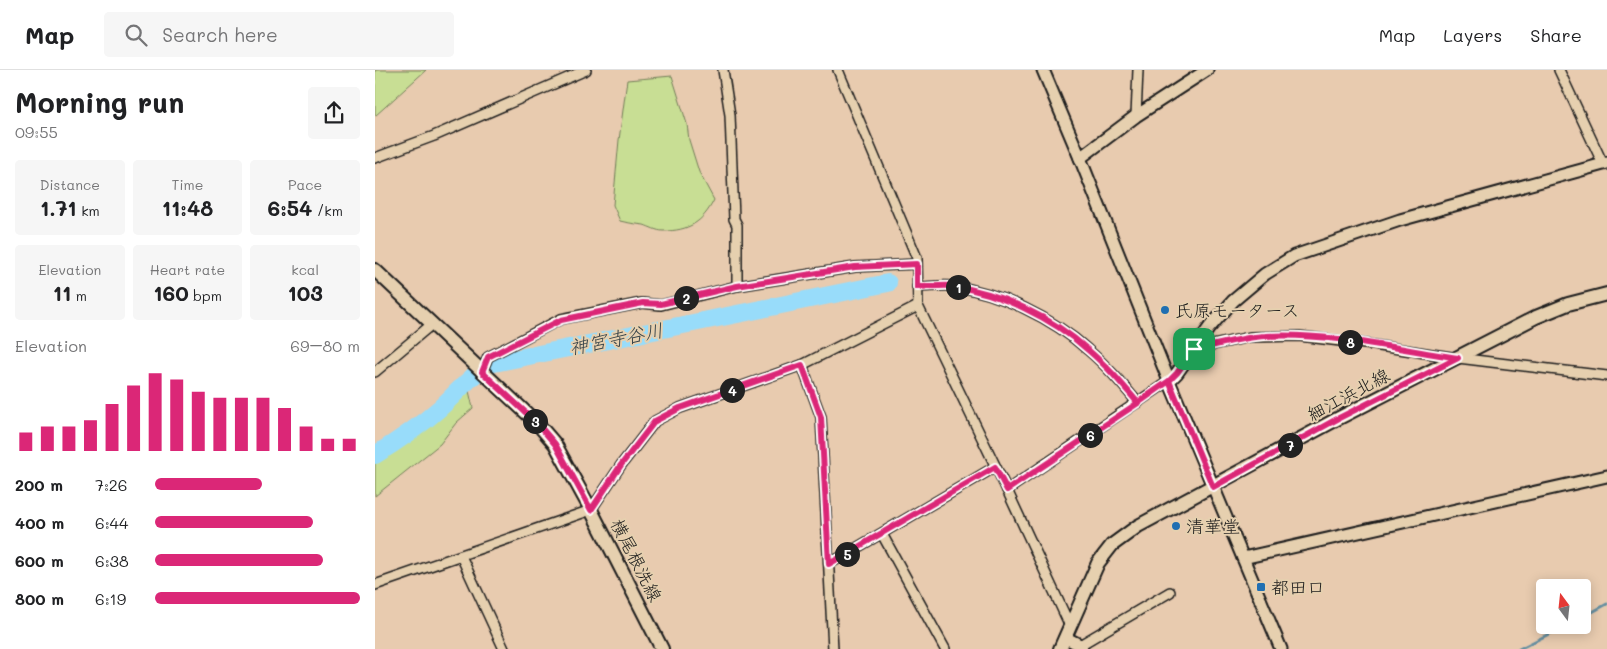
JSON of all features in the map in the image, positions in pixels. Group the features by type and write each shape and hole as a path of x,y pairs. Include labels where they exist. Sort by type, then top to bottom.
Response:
{"main road":[{"name":"横尾根洗線","path":"375,270 431,325 537,423 555,444 663,649"},
{"name":"細江浜北線","path":"1065,638 1098,563 1112,545 1138,526 1347,414 1536,317 1568,304 1607,294"}],"street":[{"path":"375,158 434,136 586,70"},
{"path":"723,70 730,115 734,219 737,225 737,286"},
{"path":"838,70 917,258 918,306 1007,490 1065,638 1081,647 1170,592"},
{"path":"1043,70 1169,381 1281,649"},
{"path":"1136,116 1138,70"},
{"path":"1080,158 1136,116 1207,70"},
{"path":"1007,490 1169,381 1177,373 1209,328 1233,301 1265,274 1294,256 1400,220 1605,163 1559,70"},
{"path":"482,372 488,357 561,320 643,303 661,304 737,286 855,267 917,264"},
{"path":"917,287 950,286 985,293 1025,308 1087,349 1115,376 1138,403"},
{"path":"375,585 591,510 621,465 655,421 680,408 802,365 918,306"},
{"path":"375,372 431,325"},
{"path":"1194,349 1250,337 1299,336 1607,376"},
{"path":"802,365 821,417 833,649"},
{"path":"829,564 995,467"},
{"path":"1243,558 1607,476"},
{"path":"882,534 945,649"},
{"path":"461,556 504,649"}],"green space":[{"path":"375,70 426,70 375,116"},
{"path":"672,76 699,172 714,200 705,214 694,224 672,231 663,231 644,225 620,221 613,205 627,80"},
{"path":"469,391 473,408 456,423 440,444 375,496 375,448"}],"waterway":[{"name":"神宮寺谷川","path":"375,455 425,421 489,364 888,283"},
{"path":"1591,613 1607,604"},
{"path":"1519,649 1549,634"}],"place":[{"name":"氏原モータース","path":"1165,310"},
{"name":"清華堂","path":"1176,526"},
{"name":"都田口","path":"1261,587"}],"route":[{"path":"1194,349 1169,381 1138,403 1115,376 1087,349 1058,328 1025,308 985,293 950,286 917,287 917,264 855,267 737,286 661,304 643,303 561,320 488,357 482,372 537,423 555,444 591,510 637,442 655,421 680,408 802,365 821,417 829,564 995,467 1007,490 1138,403 1140,401 1169,381 1213,487 1339,418 1458,358 1299,336 1250,337 1194,349"}]}
